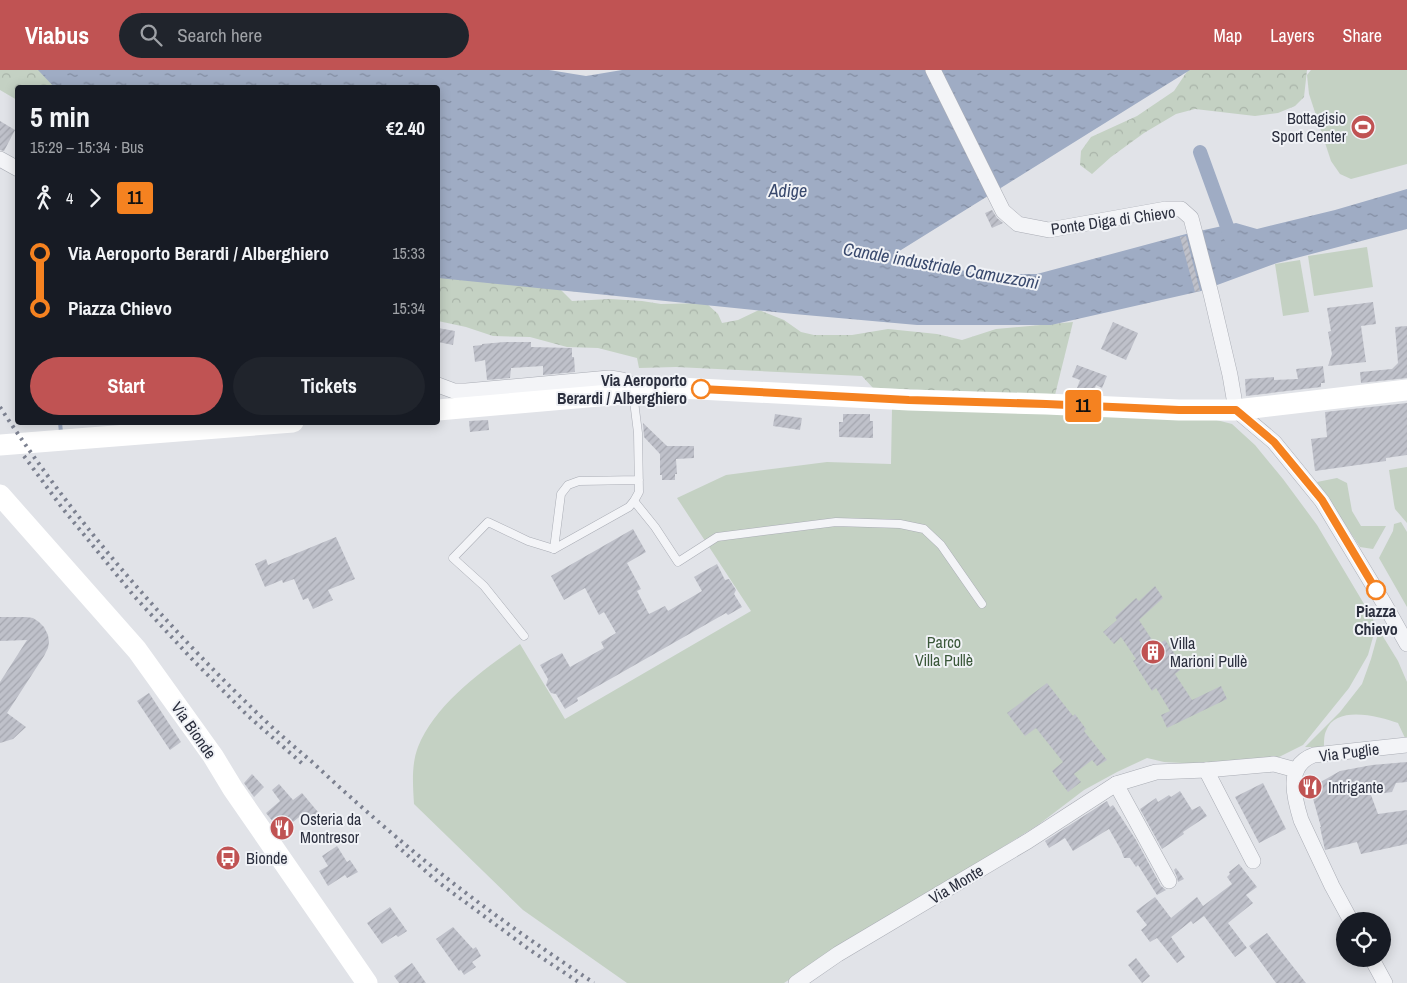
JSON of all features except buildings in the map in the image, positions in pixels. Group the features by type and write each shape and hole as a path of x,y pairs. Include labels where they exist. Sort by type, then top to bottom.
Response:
{"street":[{"name":"Ponte Diga di Chievo","path":"933,70 1003,211 1018,224 1048,230 1166,209 1181,209 1191,218 1230,375 1236,410"},
{"path":"0,159 15,167"},
{"path":"440,386 454,391 466,391 609,378 625,381 631,385 633,393"},
{"path":"440,410 633,393 662,388 1179,410 1236,410 1407,390"},
{"path":"1236,410 1274,442 1322,500 1386,605 1407,644"},
{"path":"0,445 255,425"},
{"name":"Via Bionde","path":"0,495 137,650 213,756 233,789 366,983"},
{"name":"Via Puglie","path":"1296,770 1304,759 1314,755 1407,745"},
{"name":"Via Monte","path":"796,983 838,954 1028,841 1116,784 1156,772 1274,764 1296,770"},
{"path":"1206,770 1253,861"},
{"path":"1296,770 1294,778 1295,789 1301,820 1346,912"},
{"path":"1116,784 1169,881"},
{"path":"1376,967 1385,983"}],"lane":[{"path":"524,636 484,586 453,558 488,522 528,540 554,549 629,507 639,492 638,433 633,393"},
{"path":"554,549 561,494 568,485 579,481 638,480"},
{"path":"634,501 655,527 678,562 717,538 796,527 836,522 900,524 924,530 941,545 982,604"}],"green space":[{"path":"0,70 65,70 74,85 15,85 15,99 0,90"},
{"path":"1188,70 1307,70 1304,97 1295,106 1278,113 1255,116 1195,109 1176,114 1144,133 1111,157 1092,174 1080,165 1081,151 1091,137 1137,116 1174,91"},
{"name":"Bottagisio Sport Center","path":"1311,70 1407,70 1407,164 1351,179 1340,174 1331,161 1309,94 1307,75"},
{"path":"1367,247 1373,287 1314,296 1308,256"},
{"path":"440,250 553,282 572,301 610,299 661,304 706,303 718,314 722,323 738,320 759,310 784,320 801,332 814,335 852,335 888,329 937,334 962,340 996,329 1073,322 1055,395 873,388 862,376 676,367 639,368 637,358 598,348 567,347 530,337 493,336 466,327 440,321"},
{"path":"1300,260 1309,312 1283,316 1275,264"},
{"name":"Parco Villa Pullè","path":"892,409 1201,416 1232,424 1255,445 1317,525 1373,619 1375,630 1368,655 1349,688 1303,745 1271,761 1199,764 1164,762 1147,758 1084,790 1038,825 866,929 784,983 627,983 523,910 414,804 413,768 418,747 436,716 448,702 476,676 520,644 565,719 751,611 677,498 726,475 827,462 891,464"},
{"path":"1407,467 1407,523 1395,509 1389,470"},
{"path":"1337,478 1347,483 1352,511 1361,526 1386,526 1373,549 1360,547 1317,482"},
{"path":"1401,522 1407,532 1407,607 1379,558 1393,531 1394,524"},
{"path":"1379,630 1398,661 1407,682 1407,738 1405,738 1398,723 1370,716 1348,715 1331,723 1325,733 1324,747 1305,747 1340,712 1362,684"}],"water":[{"name":"Adige","path":"38,70 549,70 586,76 622,70 1190,70 893,255 979,274 1037,274 1186,234 1236,223 1257,229 1335,210 1407,189 1407,229 1277,263 1201,291 1051,325 917,325 440,278 440,85 52,85"}],"waterway":[{"name":"Canale industriale Camuzzoni","path":"1200,152 1233,243"},
{"path":"60,425 61,433"}],"railway":[{"path":"0,407 56,487 118,565 183,638 259,715 376,820 427,862 499,918 594,983"},
{"path":"24,456 63,509 134,596 247,715 305,766"},
{"path":"396,845 438,882 530,950 580,983"}],"bus line":[{"name":"11","path":"701,389 909,400 1179,410 1236,410 1274,442 1322,500 1376,590"}],"place":[{"name":"Bottagisio Sport Center","path":"1363,127"},
{"name":"Via Aeroporto Berardi / Alberghiero","path":"701,389"},
{"name":"Piazza Chievo","path":"1376,590"},
{"name":"Villa Marioni Pullè","path":"1153,652"},
{"name":"Intrigante","path":"1310,787"},
{"name":"Osteria da Montresor","path":"282,828"},
{"name":"Bionde","path":"228,858"}]}
